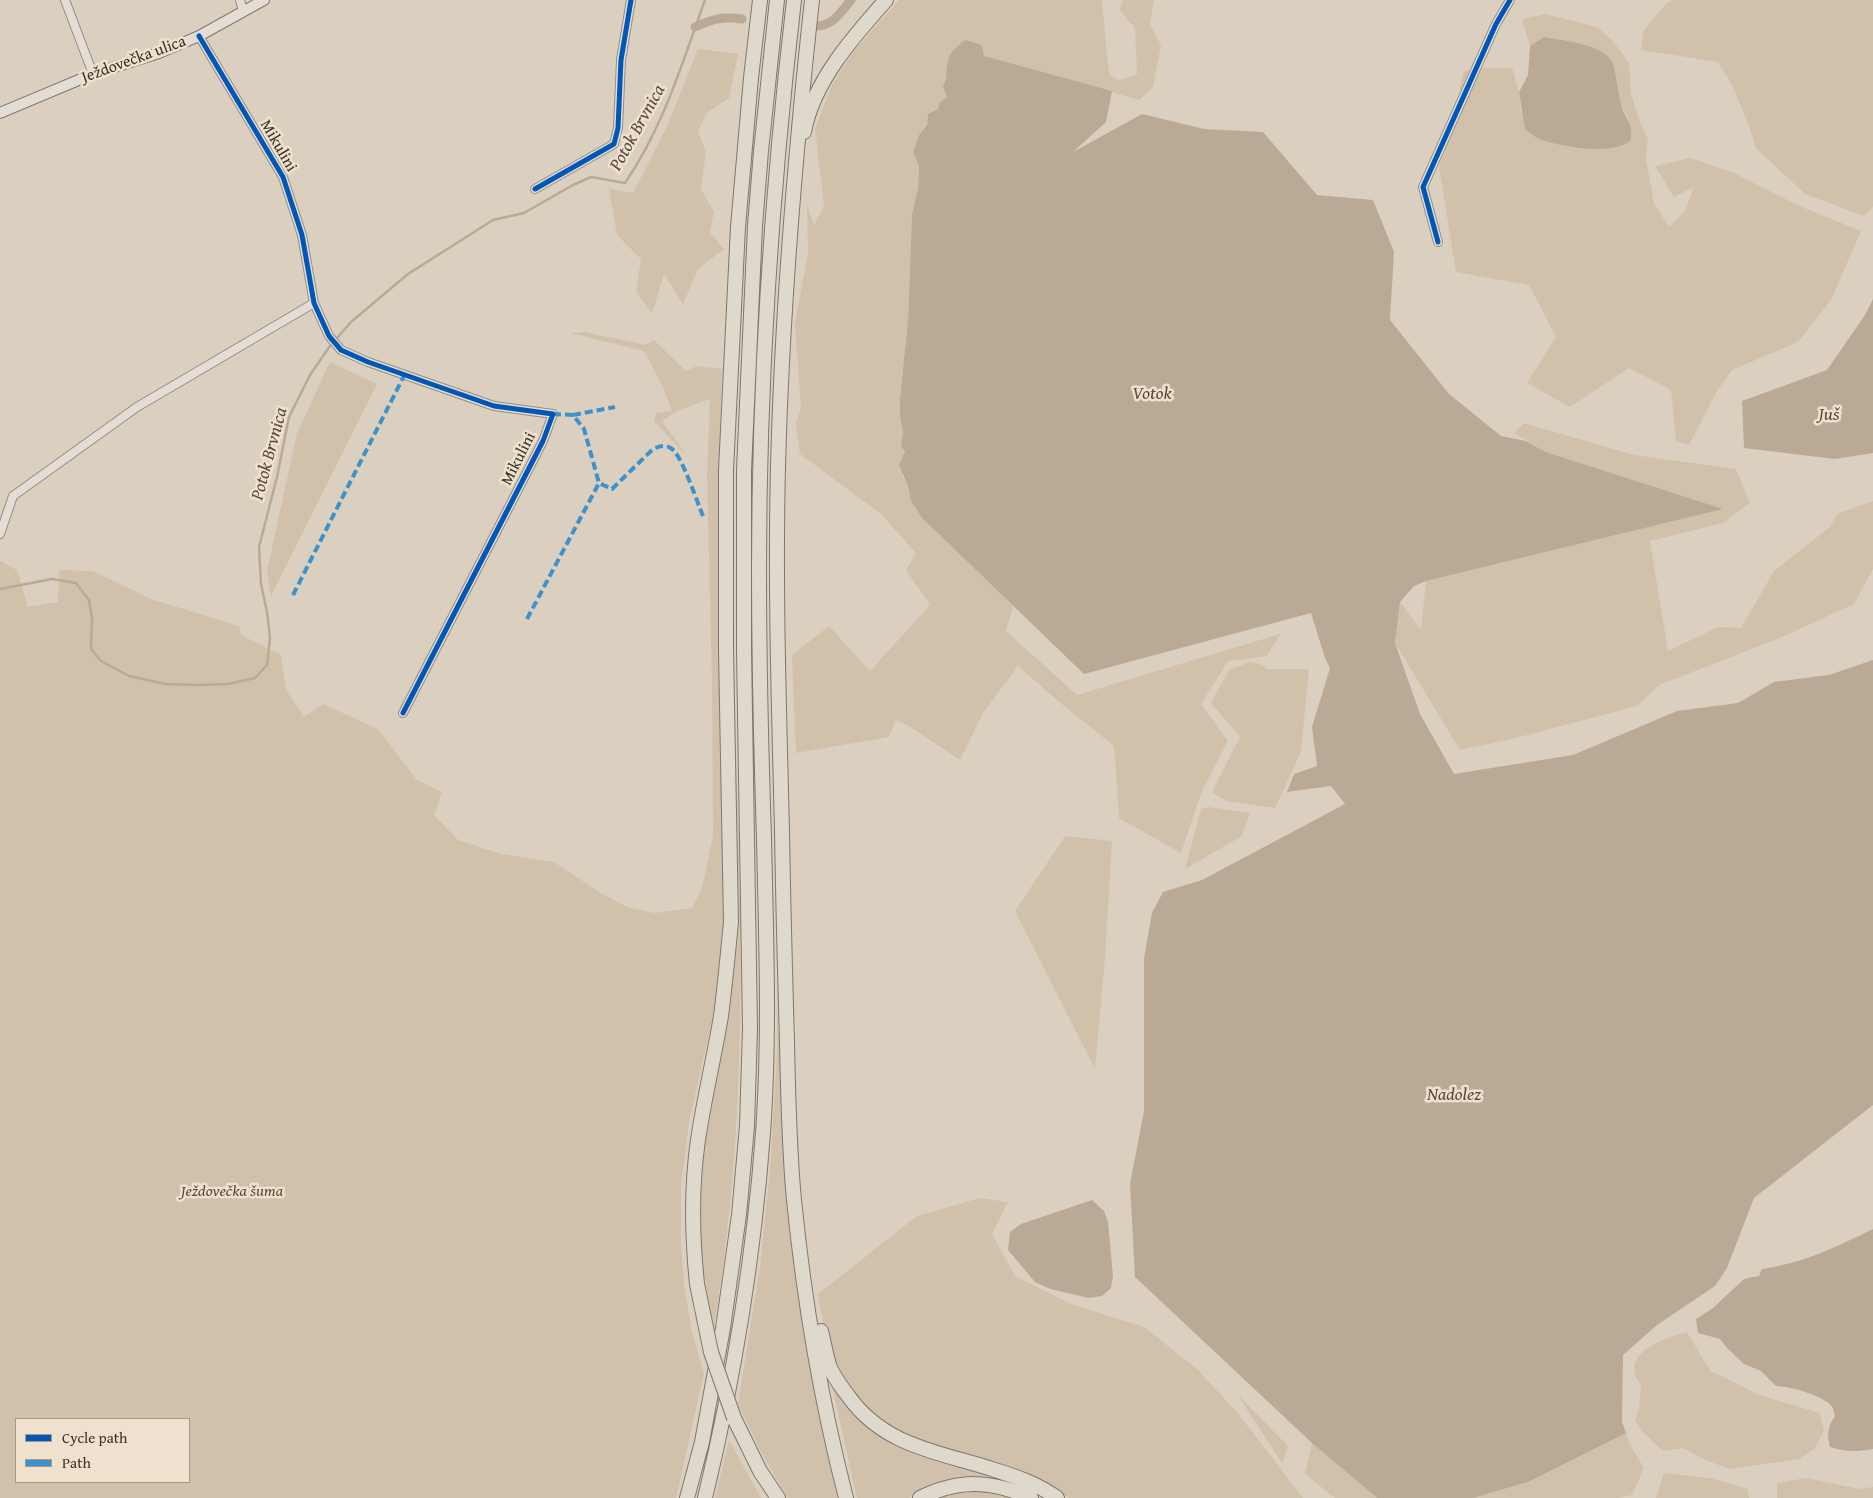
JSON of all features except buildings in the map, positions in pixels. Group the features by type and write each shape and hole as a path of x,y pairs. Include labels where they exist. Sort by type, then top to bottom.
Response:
{"highway":[{"path":"760,0 738,226 726,470 726,650 731,922 728,962 720,1016 698,1141 693,1233 697,1284 708,1338 720,1380 734,1418 760,1471 778,1498"},
{"path":"688,1498 710,1405 729,1291 747,1126 750,1029 744,630 744,470 756,217 777,0"},
{"path":"705,1498 730,1385 742,1316 763,1131 766,1037 766,928 760,651 760,468 771,236 782,101 794,0"},
{"path":"812,0 793,184 778,469 778,656 783,921 794,1198 802,1266 822,1391 846,1498"},
{"path":"793,184 805,127 815,98 854,35 886,0"},
{"path":"802,1266 812,1280 821,1331 830,1367 854,1405 872,1423 903,1442 1017,1476 1042,1488 1057,1498"},
{"path":"920,1498 949,1486 965,1484 996,1486 1031,1498"}],"main road":[{"name":"Ježdovečka ulica","path":"0,113 93,74 159,53 199,36 264,0"}],"street":[{"path":"65,0 93,74"},
{"path":"240,0 243,11"},
{"path":"535,189 614,144 618,128 621,60 631,0"},
{"path":"1438,242 1423,187 1496,24 1510,0"},
{"name":"Mikulini","path":"199,36 284,177 302,235 314,303 329,336 342,350 368,362 494,406 554,414 543,441 403,713"},
{"path":"0,534 13,496 137,407 314,303"}],"green space":[{"path":"899,0 1102,0 1109,74 1119,80 1137,74 1135,28 1119,10 1123,0 1154,0 1150,24 1161,45 1153,87 1139,100 984,56 982,45 966,40 947,67 947,97 940,102 938,109 928,114 927,125 919,135 913,152 919,166 918,188 912,214 908,321 900,398 900,416 903,432 901,446 905,452 903,477 908,486 911,501 922,518 1013,606 1006,631 1077,695 1280,634 1267,656 1228,661 1201,704 1228,741 1202,791 1181,853 1119,818 1114,746 1018,666 983,713 960,760 909,726 896,720 889,737 796,753 792,655 829,626 870,671 930,605 906,570 916,553 881,514 800,454 796,423 801,407 795,323 808,253 807,205 814,225 824,206 815,129 832,85 853,52"},
{"path":"1673,0 1873,0 1873,207 1864,216 1805,194 1756,148 1733,87 1718,62 1641,50 1644,30 1666,4"},
{"path":"1546,14 1597,27 1613,41 1629,63 1631,94 1639,120 1648,139 1646,159 1654,203 1669,227 1685,211 1694,187 1674,197 1655,166 1691,158 1734,173 1797,205 1861,231 1831,300 1798,342 1732,370 1717,391 1689,445 1676,441 1671,390 1629,368 1570,407 1527,383 1556,337 1529,285 1456,272 1439,167 1457,116 1464,71 1475,68 1512,68 1519,92 1521,111 1630,121 1621,106 1615,77 1544,37 1530,46 1522,19"},
{"path":"762,28 764,28 756,102 739,323 734,471 733,619 740,926 737,1111 731,1195 713,1333 701,1255 700,1198 705,1143 721,1044 734,777 731,473 738,306"},
{"path":"698,49 738,54 729,98 707,113 698,131 706,152 701,189 714,212 710,233 724,249 698,269 683,304 664,274 652,314 636,292 641,259 617,235 609,189 633,193 668,124"},
{"name":"Ježdovečka šuma","path":"585,332 645,345 654,340 686,371 697,366 722,369 718,585 724,909 722,954 715,1007 689,1122 681,1186 681,1249 684,1284 691,1328 704,1374 676,1498 0,1498 0,561 17,570 28,607 58,602 59,570 93,571 151,599 239,626 241,635 281,655 286,690 304,717 323,704 378,729 417,780 442,792 434,815 458,840 501,854 554,862 599,892 627,907 655,913 692,908 702,889 713,836 712,683 707,475 710,399 679,410 662,421 688,457 654,421 656,413 672,411 663,387 644,351 570,333"},
{"path":"330,362 377,384 271,596 267,571 297,433"},
{"path":"1524,423 1634,455 1736,469 1750,503 1723,523 1650,541 1668,651 1718,627 1741,628 1774,571 1830,527 1837,514 1873,501 1873,569 1854,604 1780,638 1659,685 1637,706 1516,738 1460,750 1395,643 1400,602 1421,630 1426,581 1722,509 1546,452 1514,433"},
{"path":"1250,662 1263,665 1266,669 1309,669 1301,752 1275,808 1226,801 1212,792 1240,737 1211,703 1229,670"},
{"path":"1208,807 1250,813 1242,836 1185,869 1201,809"},
{"path":"1065,836 1112,841 1105,958 1095,1069 1015,911"},
{"path":"777,992 784,1172 796,1284 812,1376 837,1498 788,1498 761,1452 738,1404 760,1267 770,1171 777,1052"},
{"path":"980,1198 1008,1202 992,1234 1015,1276 1071,1304 1144,1327 1198,1370 1237,1412 1303,1498 1069,1498 1058,1490 1022,1472 925,1442 904,1433 885,1423 867,1410 852,1394 840,1374 828,1343 818,1294 917,1216"},
{"path":"1687,1332 1711,1372 1759,1395 1820,1413 1824,1431 1815,1448 1799,1459 1730,1469 1708,1461 1683,1448 1663,1451 1643,1432 1635,1421 1639,1408 1641,1385 1635,1374 1635,1364 1639,1356 1646,1349 1667,1338"},
{"path":"830,1378 837,1392 856,1416 892,1443 906,1450 997,1476 1023,1487 1000,1481 966,1478 932,1485 908,1498 857,1498"},
{"path":"1237,1394 1288,1446 1282,1463"},
{"path":"1626,1433 1629,1443 1644,1468 1632,1495 1617,1498 1473,1498 1528,1482"},
{"path":"729,1440 761,1498 715,1498"},
{"path":"1312,1443 1377,1498 1335,1498 1305,1474"},
{"path":"1664,1473 1710,1478 1748,1489 1749,1498 1656,1498"},
{"path":"1806,1478 1859,1489 1873,1487 1873,1498 1777,1498 1777,1483"},
{"path":"982,1490 1017,1498 934,1498 943,1493"}],"water":[{"path":"1544,37 1591,47 1607,56 1613,65 1622,109 1630,123 1631,140 1613,148 1588,149 1542,140 1525,129 1519,92 1528,75 1530,46"},
{"name":"Nadolez","path":"966,40 982,45 984,56 1112,91 1106,122 1073,152 1142,114 1204,129 1263,132 1317,195 1373,200 1394,252 1390,320 1449,394 1501,436 1526,441 1546,452 1723,509 1426,581 1414,586 1400,602 1395,643 1420,714 1454,774 1573,755 1677,711 1738,703 1774,682 1829,675 1873,660 1873,1105 1754,1198 1727,1268 1715,1286 1657,1325 1623,1355 1622,1422 1626,1433 1528,1482 1473,1498 1377,1498 1312,1443 1135,1277 1130,1184 1144,1111 1144,958 1152,913 1163,892 1202,880 1345,804 1331,786 1287,792 1294,774 1317,766 1312,727 1330,668 1311,613 1084,674 922,518 911,501 908,486 899,465 905,452 901,446 903,432 900,416 900,398 908,321 912,214 918,188 919,166 913,152 919,135 927,125 928,114 938,109 940,102 947,97 943,86 949,58 956,48"},
{"name":"Juš","path":"1873,299 1873,453 1835,459 1744,448 1742,401 1827,370 1865,315"},
{"path":"1092,1200 1104,1211 1108,1222 1113,1276 1111,1288 1102,1296 1089,1298 1050,1289 1035,1282 1008,1250 1010,1232 1021,1224"},
{"path":"1873,1229 1873,1449 1846,1451 1830,1447 1828,1431 1835,1416 1833,1408 1829,1404 1807,1392 1776,1386 1761,1371 1744,1364 1720,1339 1698,1333 1696,1319 1713,1308 1744,1279 1759,1276 1762,1269 1806,1258 1833,1248"}],"waterway":[{"name":"Potok Brvnica","path":"0,589 52,579 76,583 89,600 92,618 91,649 101,661 129,676 166,684 200,685 228,684 255,678 267,665 270,638 261,584 259,547 277,477 289,417 310,375 330,346 351,322 408,274 493,220 524,213 591,177 625,183 639,161 661,117 680,71 705,0"},
{"path":"816,26 832,21 851,0"},
{"path":"695,27 718,19 742,19"}],"marked path":[{"path":"293,595 405,374"},
{"path":"573,415 615,407"},
{"path":"553,414 573,415 584,429 599,483 612,489 653,449 662,446 672,449 685,470 703,516"},
{"path":"527,619 599,483"}],"cycle path":[{"path":"535,189 614,144 618,128 621,60 631,0"},
{"path":"1438,242 1423,187 1496,24 1510,0"},
{"path":"199,36 283,177 302,235 314,303 329,336 341,350 368,362 494,406 553,414 543,441 403,713"}],"water label":[{"name":"Votok","path":"1152,394"}]}
